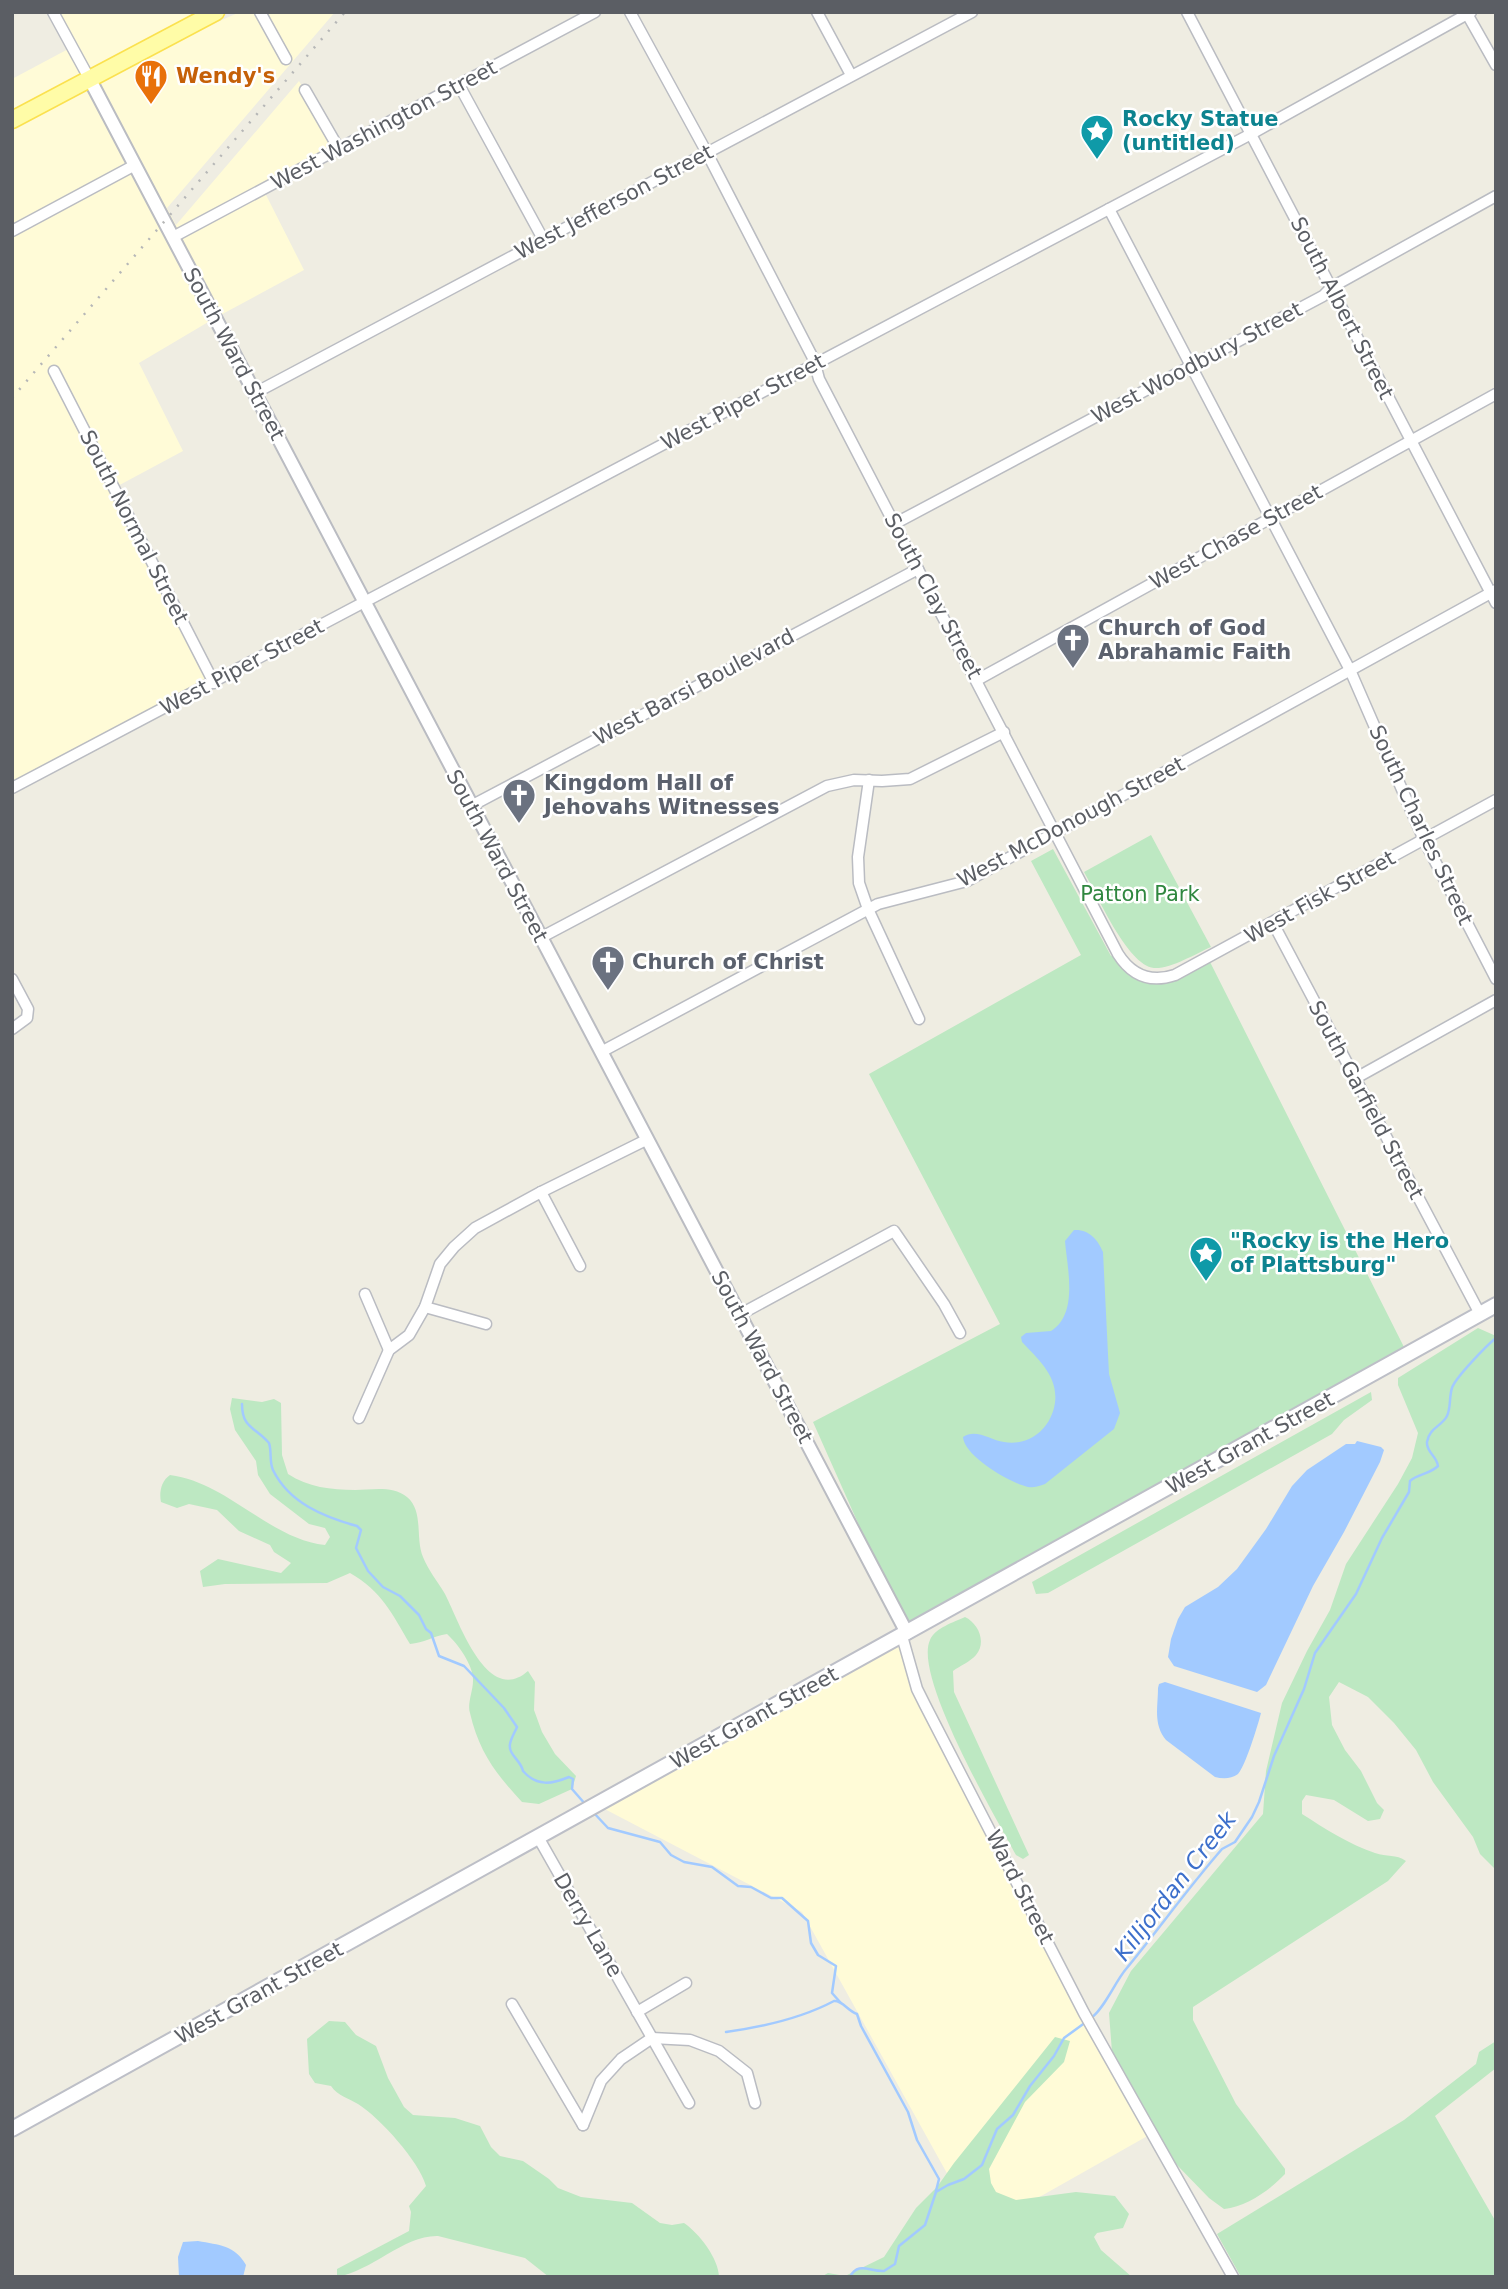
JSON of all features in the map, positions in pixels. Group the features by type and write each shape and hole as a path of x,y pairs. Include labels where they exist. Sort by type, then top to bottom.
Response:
{"main road":[{"path":"12,120 216,12"},
{"name":"West Grant Street","path":"12,2129 1496,1305"}],"street":[{"path":"54,12 89,78"},
{"path":"260,12 286,59"},
{"name":"West Washington Street","path":"173,237 595,12"},
{"name":"South Clay Street","path":"630,12 707,153 894,524 1118,954 1131,970 1147,978 1158,979 1175,975 1200,962"},
{"path":"817,12 852,75"},
{"name":"West Jefferson Street","path":"255,393 972,12"},
{"name":"South Albert Street","path":"1187,12 1410,441 1493,592 1496,603"},
{"path":"1468,13 1496,65"},
{"name":"West Piper Street","path":"12,788 1251,134 1468,13"},
{"name":"South Ward Street","path":"89,78 904,1634"},
{"path":"459,85 543,239"},
{"path":"305,90 339,149"},
{"path":"12,231 135,165"},
{"name":"West Woodbury Street","path":"894,524 1323,296 1332,287 1496,196"},
{"name":"South Charles Street","path":"1109,209 1350,670 1424,840 1496,979"},
{"name":"South Normal Street","path":"54,371 214,683"},
{"name":"West Chase Street","path":"977,680 1496,394"},
{"name":"West Barsi Boulevard","path":"471,806 918,569"},
{"name":"West McDonough Street","path":"601,1052 868,909 888,900 922,894 967,881 1493,592"},
{"path":"540,938 827,786 840,782 910,779 1004,732"},
{"path":"869,780 857,870 859,883 868,909 919,1019"},
{"name":"West Fisk Street","path":"1200,962 1496,800"},
{"name":"South Garfield Street","path":"1273,923 1480,1314"},
{"path":"12,979 28,1009 27,1018 12,1029"},
{"path":"1356,1078 1496,1000"},
{"path":"359,1418 389,1350 409,1335 425,1307 440,1264 454,1247 475,1228 646,1140"},
{"path":"541,1192 580,1266"},
{"path":"739,1315 894,1231 939,1295 960,1333"},
{"path":"365,1294 389,1350"},
{"path":"425,1307 486,1324"},
{"name":"Ward Street","path":"904,1634 917,1689 925,1705 1084,2013 1233,2277"},
{"name":"Derry Lane","path":"538,1838 689,2103"},
{"path":"637,2012 686,1983"},
{"path":"512,2004 583,2125 601,2081 621,2059 652,2038 690,2040 719,2050 747,2073 755,2103"}],"shaded area":[{"path":"53,12 195,12 95,76 240,12 335,12 167,208 176,225 299,81 339,149 263,189 304,270 139,363 183,451 114,488 214,683 12,782 12,79 72,47"},
{"path":"902,1636 917,1689 1151,2134 979,2231 802,1912 597,1805"}],"green space":[{"name":"Patton Park","path":"1151,835 1211,947 1161,968 1144,964 1123,942 1084,872"},
{"name":"Patton Park","path":"1053,849 1111,956 1120,957 1153,979 1208,958 1408,1355 907,1633 813,1422 1000,1324 869,1074 1081,955 1031,861"},
{"path":"1478,1328 1496,1336 1496,1870 1480,1854 1473,1837 1433,1782 1416,1750 1394,1723 1368,1697 1339,1682 1329,1697 1332,1725 1345,1750 1361,1771 1377,1803 1384,1810 1380,1819 1368,1821 1334,1800 1306,1795 1302,1801 1302,1814 1356,1846 1406,1861 1388,1881 1193,2007 1193,2020 1236,2104 1285,2169 1285,2174 1265,2192 1241,2205 1224,2209 1209,2198 1176,2164 1112,2052 1109,2013 1131,1971 1263,1814 1266,1771 1282,1703 1330,1610 1346,1564 1412,1458 1418,1433 1398,1385 1398,1378"},
{"path":"1371,1392 1372,1400 1344,1420 1332,1434 1048,1593 1036,1594 1032,1582"},
{"path":"232,1398 262,1402 274,1399 281,1403 282,1455 288,1474 312,1485 355,1490 381,1489 395,1491 407,1497 416,1510 423,1557 476,1656 487,1670 500,1678 513,1679 528,1671 535,1682 534,1710 542,1732 555,1754 576,1776 572,1789 539,1804 522,1802 496,1772 478,1739 469,1709 473,1675 460,1649 447,1634 410,1644 378,1595 350,1573 327,1583 225,1584 203,1587 200,1571 218,1559 281,1573 291,1563 274,1552 270,1545 239,1531 217,1510 189,1504 177,1508 161,1502 161,1487 170,1475 210,1488 285,1533 305,1541 325,1545 330,1537 325,1528 309,1524 270,1494 258,1475 256,1461 235,1430 230,1409"},
{"path":"965,1617 977,1628 981,1644 974,1657 953,1671 954,1692 1029,1855 1023,1859 1016,1855 959,1747 933,1684 928,1658 930,1640 940,1629"},
{"path":"329,2021 345,2022 356,2035 376,2046 388,2078 404,2107 413,2115 455,2118 480,2126 491,2147 500,2156 523,2161 558,2188 581,2197 632,2203 660,2223 684,2223 707,2247 716,2262 719,2277 549,2277 525,2258 438,2236 413,2241 363,2268 337,2277 337,2269 409,2231 409,2206 426,2186 416,2165 377,2119 331,2086 315,2083 309,2074 307,2039"},
{"path":"1055,2037 1070,2041 1064,2062 1025,2102 989,2169 991,2183 996,2192 1016,2200 1076,2192 1115,2196 1129,2214 1123,2228 1097,2233 1094,2237 1101,2250 1132,2277 821,2277 828,2273 845,2276 884,2257 916,2208 937,2187"},
{"path":"1496,2041 1496,2068 1435,2116 1496,2222 1496,2277 1241,2277 1217,2234 1404,2120 1476,2064 1479,2052"}],"water":[{"path":"1074,1230 1084,1231 1092,1236 1103,1252 1109,1374 1120,1413 1114,1429 1045,1484 1028,1487 1010,1480 979,1460 965,1444 963,1437 978,1434 1004,1442 1021,1442 1036,1435 1047,1424 1054,1408 1052,1379 1022,1342 1021,1337 1026,1333 1051,1331 1060,1323 1065,1313 1069,1276 1065,1241"},
{"path":"1357,1441 1381,1447 1384,1450 1380,1462 1313,1586 1266,1685 1257,1692 1174,1666 1168,1657 1171,1639 1185,1607 1218,1587 1237,1569 1292,1486 1307,1470 1346,1444 1355,1444"},
{"path":"1165,1682 1261,1713 1248,1755 1238,1774 1227,1778 1215,1777 1166,1740 1159,1728 1157,1715 1158,1688 1159,1684"},
{"path":"198,2241 226,2247 237,2253 246,2265 243,2277 179,2277 178,2257 183,2242"}],"waterway":[{"name":"Killjordan Creek","path":"1091,2018 1197,1879 1222,1849 1235,1842 1252,1817 1274,1756 1304,1689 1315,1653 1356,1594 1382,1538 1409,1492 1410,1481 1438,1466 1427,1442 1430,1433 1447,1416 1454,1383 1496,1338"},
{"path":"242,1404 247,1423 269,1443 271,1463 280,1482 309,1507 361,1530 356,1548 368,1571 383,1587 400,1596 419,1615 431,1633 439,1656 464,1666 504,1708 517,1727 510,1748 523,1771 534,1780 545,1783 569,1777 573,1779 572,1789 586,1805"},
{"path":"593,1812 608,1828 660,1842 671,1855 684,1862 712,1867 738,1886 751,1887 771,1898 782,1898 808,1921 811,1943 818,1955 836,1966 832,1993 840,2002"},
{"path":"726,2032 782,2021 834,2001 857,2014 908,2112 917,2140 939,2179 936,2191"},
{"name":"Killjordan Creek","path":"850,2277 857,2269 884,2271 895,2264 899,2246 925,2225 936,2192 964,2179 982,2165 997,2129 1013,2115 1064,2038 1086,2022"}],"railway":[{"path":"12,398 345,12"}],"place":[{"name":"Wendy's","path":"151,106"},
{"name":"Rocky Statue (untitled)","path":"1097,161"},
{"name":"Church of God Abrahamic Faith","path":"1073,670"},
{"name":"Kingdom Hall of Jehovahs Witnesses","path":"519,825"},
{"name":"Church of Christ","path":"608,992"},
{"name":"\"Rocky is the Hero of Plattsburg\"","path":"1206,1283"}]}
